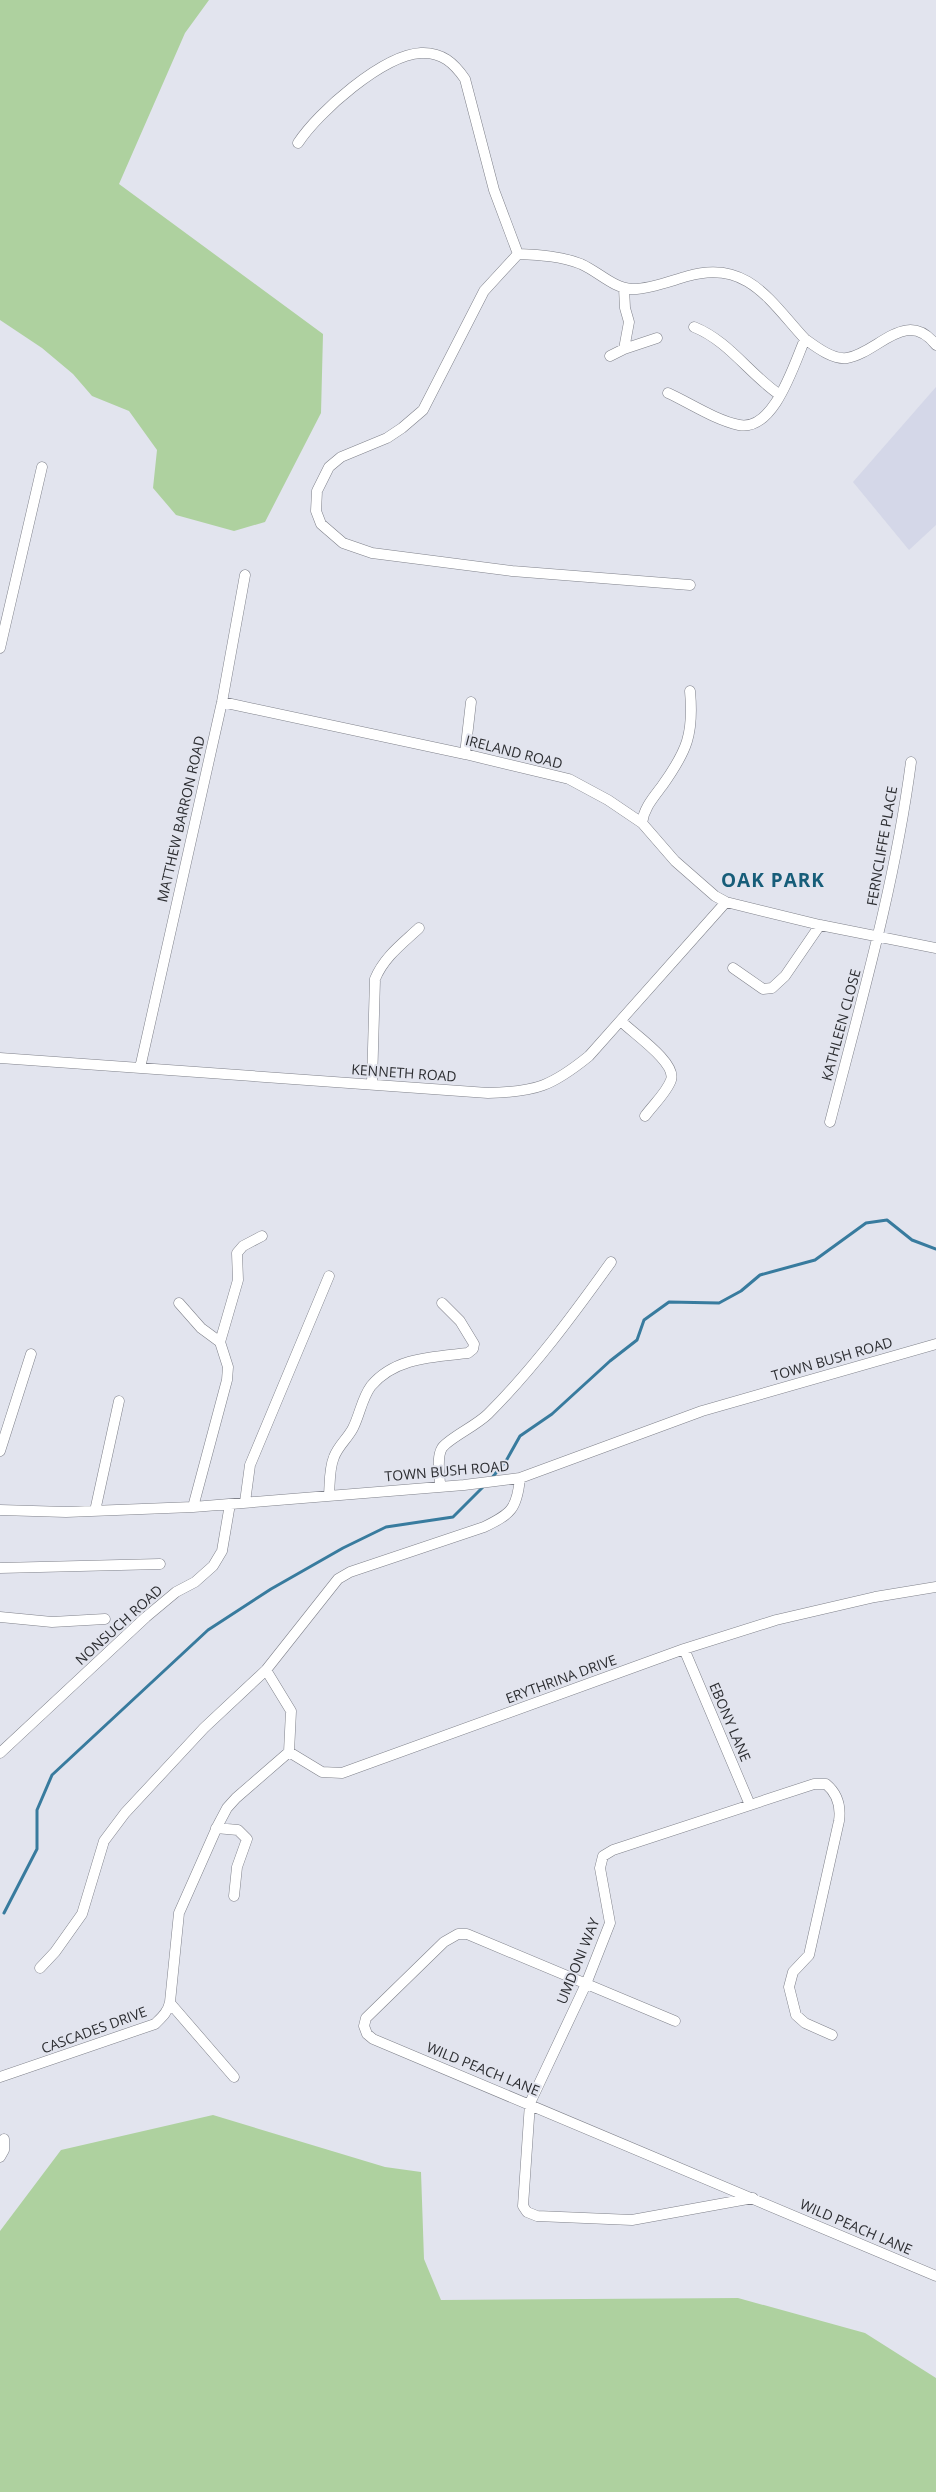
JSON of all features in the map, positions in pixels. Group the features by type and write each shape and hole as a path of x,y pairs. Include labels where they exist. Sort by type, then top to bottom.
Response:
{"street":[{"path":"298,143 307,130 325,112 392,61 420,53 430,53 447,59 465,79 494,190 518,254"},
{"path":"518,254 551,256 581,264 624,288 634,289 706,271 734,275 753,282 805,339 830,355 845,358 861,353 894,334 905,330 915,330 926,335 936,345"},
{"path":"518,254 484,291 424,410 387,438 341,457 329,467 316,492 316,511 321,524 343,543 372,553 512,571 690,585"},
{"path":"624,288 625,308 629,322 624,349"},
{"path":"694,327 718,339 780,395"},
{"path":"610,356 624,349 657,338"},
{"path":"668,393 741,426 752,425 761,421 769,414 780,395 805,339"},
{"path":"0,648 42,467"},
{"name":"MATTHEW BARRON ROAD","path":"140,1068 222,702 245,575"},
{"path":"642,823 648,805 682,755 688,741 692,717 690,691"},
{"name":"IRELAND ROAD","path":"222,702 465,754 569,779 608,800 642,823 674,860 715,896 726,902 820,926 936,948"},
{"path":"465,754 471,702"},
{"name":"FERNCLIFFE PLACE","path":"879,936 901,836 911,762"},
{"name":"KENNETH ROAD","path":"0,1058 488,1093 535,1089 563,1078 589,1056 622,1022 726,902"},
{"path":"733,968 763,989 772,988 785,976 820,926"},
{"path":"372,1084 375,979 380,968 390,955 419,928"},
{"name":"KATHLEEN CLOSE","path":"830,1122 879,936"},
{"path":"622,1022 661,1056 672,1073 670,1083 645,1116"},
{"path":"193,1507 227,1380 228,1367 220,1342 238,1280 237,1253 242,1246 262,1236"},
{"path":"440,1486 439,1461 441,1450 448,1442 468,1431 487,1416 528,1372 611,1262"},
{"path":"245,1502 250,1466 329,1276"},
{"path":"179,1303 201,1328 220,1342"},
{"path":"329,1495 331,1467 334,1456 352,1430 364,1399 372,1385 403,1363 413,1359 468,1353 473,1349 474,1344 460,1321 442,1303"},
{"name":"TOWN BUSH ROAD","path":"0,1508 95,1511 193,1507 464,1485 520,1478 702,1411 936,1344"},
{"path":"0,1450 31,1354"},
{"path":"95,1511 119,1401"},
{"path":"40,1968 55,1952 82,1914 104,1841 125,1813 204,1728 266,1670 338,1578 350,1572 484,1528 500,1519 518,1501 520,1478"},
{"name":"NONSUCH ROAD","path":"0,1753 146,1617 176,1592 195,1582 213,1566 222,1551 230,1504"},
{"path":"0,1568 160,1564"},
{"name":"ERYTHRINA DRIVE","path":"289,1752 322,1772 342,1773 684,1649 776,1620 875,1598 936,1587"},
{"path":"0,1617 52,1622 104,1619"},
{"name":"EBONY LANE","path":"684,1649 750,1806"},
{"path":"266,1670 291,1711 289,1752"},
{"name":"CASCADES DRIVE","path":"0,2077 155,2024 168,2010 179,1913 216,1828 227,1808 236,1798 289,1752"},
{"name":"UMDONI WAY","path":"753,2198 632,2220 531,2214 523,2206 522,2198 530,2103 586,1984 610,1923 600,1868 603,1856 613,1850 823,1783 831,1788 836,1796 840,1810 839,1822 814,1935 807,1958 793,1972 789,1987 796,2015 804,2023 832,2035"},
{"path":"216,1828 238,1830 247,1839 237,1867 234,1896"},
{"name":"WILD PEACH LANE","path":"675,2021 473,1936 458,1934 444,1942 364,2022 365,2031 374,2039 530,2103 936,2276"},
{"path":"170,2003 234,2077"},
{"path":"0,2157 4,2150 4,2139"}],"shaded area":[{"path":"936,387 936,525 909,550 853,482"}],"green space":[{"path":"0,0 209,0 185,33 119,184 323,334 321,413 265,522 234,531 176,515 153,488 157,450 129,411 92,396 73,374 42,348 0,320"},
{"path":"213,2115 385,2167 421,2172 424,2259 441,2300 738,2298 865,2333 936,2378 936,2492 0,2492 0,2231 61,2150"}],"waterway":[{"path":"490,1480 506,1461 520,1436 552,1414 610,1361 637,1340 644,1320 669,1302 719,1303 741,1291 760,1275 815,1260 866,1223 887,1220 912,1240 936,1249"},
{"path":"4,1913 37,1849 37,1810 52,1775 208,1630 271,1589 343,1548 386,1527 453,1517 486,1484"}],"district":[{"name":"OAK PARK","path":"773,880"}]}
